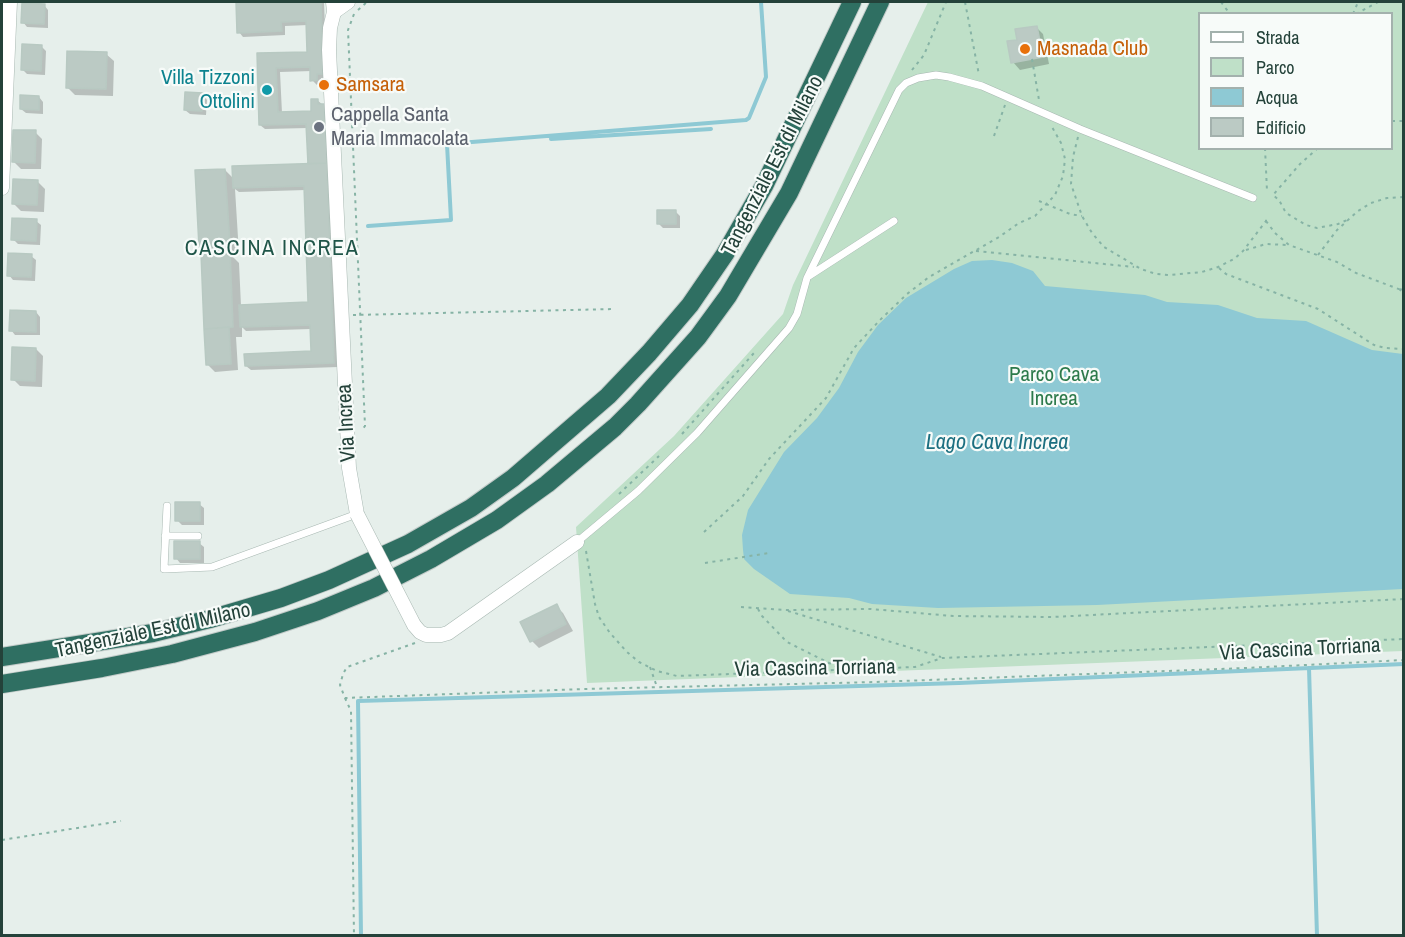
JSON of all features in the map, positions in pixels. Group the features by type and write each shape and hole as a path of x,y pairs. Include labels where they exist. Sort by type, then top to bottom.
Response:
{"highway":[{"name":"Tangenziale Est di Milano","path":"2,657 153,633 210,620 281,598 399,549 471,508 513,477 614,391 690,305 718,264 761,191 852,2"},
{"name":"Tangenziale Est di Milano","path":"2,684 156,658 223,642 301,617 362,593 432,559 497,520 540,490 632,410 686,351 728,296 789,193 880,2"}],"street":[{"path":"2,188 10,2"},
{"name":"Via Increa","path":"341,4 330,28 328,50 349,468 357,513 414,625 426,635"},
{"path":"426,635 448,633 581,542"}],"lane":[{"path":"581,542 638,491 697,433 789,328 797,314 807,278 899,90 906,83 936,75 982,86 1080,129 1253,198"},
{"path":"807,278 894,221"},
{"path":"167,506 164,569 212,567 357,513"},
{"path":"165,536 198,537"}],"path":[{"path":"359,433 365,426 348,30 352,16 367,2"},
{"path":"906,83 906,78 924,55 946,2"},
{"path":"965,2 982,86"},
{"path":"1359,12 1378,2"},
{"path":"704,531 743,495 769,459 826,398 854,348 869,330 907,294 929,277 1019,223 1035,216 1059,189 1065,159 1061,142 1037,97 1032,59"},
{"path":"994,136 1008,98"},
{"path":"1080,129 1073,157 1071,184 1082,216 1104,247 1137,267 1156,274 1202,272 1218,267 1252,247 1266,244 1289,245 1337,262 1356,273 1402,290 1404,284"},
{"path":"1265,150 1267,191"},
{"path":"1316,150 1300,164 1274,195 1286,213 1305,225 1317,228 1338,224 1371,203 1387,198 1404,197"},
{"path":"1040,201 1070,214 1082,216"},
{"path":"1243,251 1266,219 1275,233 1289,245"},
{"path":"1318,255 1347,220"},
{"path":"975,251 1137,267"},
{"path":"1218,267 1226,274 1318,309 1374,345 1404,349"},
{"path":"341,315 614,309"},
{"path":"678,438 755,351"},
{"path":"616,497 662,453"},
{"path":"581,542 599,616 610,633 639,662 650,668 677,676 915,668 942,658 1404,639"},
{"path":"705,562 769,553"},
{"path":"741,607 786,610 871,609 953,616 1052,616 1404,599"},
{"path":"758,608 762,616 788,642 841,669"},
{"path":"786,610 942,658"},
{"path":"354,936 351,711 340,685 342,674 347,667 420,641 426,635"},
{"name":"Via Cascina Torriana","path":"345,698 876,682 1404,660"},
{"path":"650,668 657,687"},
{"path":"2,840 121,821"}],"green space":[{"name":"Parco Cava Increa","path":"928,2 1403,2 1403,651 587,683 576,527 674,436 783,314 793,285"}],"water":[{"name":"Lago Cava Increa","path":"992,260 1012,263 1033,271 1045,286 1145,295 1167,302 1218,305 1257,318 1306,321 1372,350 1403,354 1403,589 1097,605 938,608 872,604 849,598 790,594 754,569 744,559 743,550 742,535 748,510 784,452 817,418 839,388 858,352 878,325 906,298 954,269 972,261"}],"building":[{"name":"Villa Tizzoni Ottolini","path":"236,2 321,2 323,74 317,74 317,80 310,81 310,67 276,68 278,112 311,111 311,99 318,99 318,104 325,104 327,163 308,164 306,124 259,125 257,53 307,52 306,21 281,22 282,31 237,33"},
{"path":"22,3 45,4 44,24 21,23"},
{"path":"1037,26 1043,57 1011,63 1007,41 1017,40 1015,29"},
{"path":"22,44 42,45 41,71 21,70"},
{"path":"67,51 107,52 106,89 66,88"},
{"path":"185,92 203,93 202,111 184,110"},
{"path":"20,95 39,96 39,110 20,109"},
{"path":"13,130 36,130 35,163 12,162"},
{"path":"327,163 334,363 245,366 244,354 311,351 310,325 240,327 239,305 308,302 304,186 233,188 232,166"},
{"path":"225,169 230,245 199,247 195,170"},
{"path":"13,179 38,180 37,205 12,204"},
{"path":"657,210 676,210 676,224 657,224"},
{"path":"12,218 37,219 36,241 11,240"},
{"path":"230,252 233,327 204,329 201,253"},
{"path":"8,253 32,254 31,277 7,276"},
{"path":"10,310 36,311 36,332 9,331"},
{"path":"229,327 231,364 206,365 204,329"},
{"path":"12,347 36,348 35,381 11,380"},
{"path":"175,502 200,502 200,521 175,521"},
{"path":"174,541 200,541 200,559 174,559"},
{"path":"557,604 566,624 530,642 520,622"}],"waterway":[{"path":"368,226 451,220 447,144 746,120 749,118 766,77 761,2"},
{"path":"551,139 711,129"},
{"path":"361,936 358,701 959,683 1404,664"},
{"path":"1309,668 1317,936"}],"place":[{"name":"Masnada Club","path":"1025,49"},
{"name":"Samsara","path":"324,85"},
{"name":"Villa Tizzoni Ottolini","path":"267,90"},
{"name":"Cappella Santa Maria Immacolata","path":"319,127"}],"district":[{"name":"CASCINA INCREA","path":"272,249"}]}
